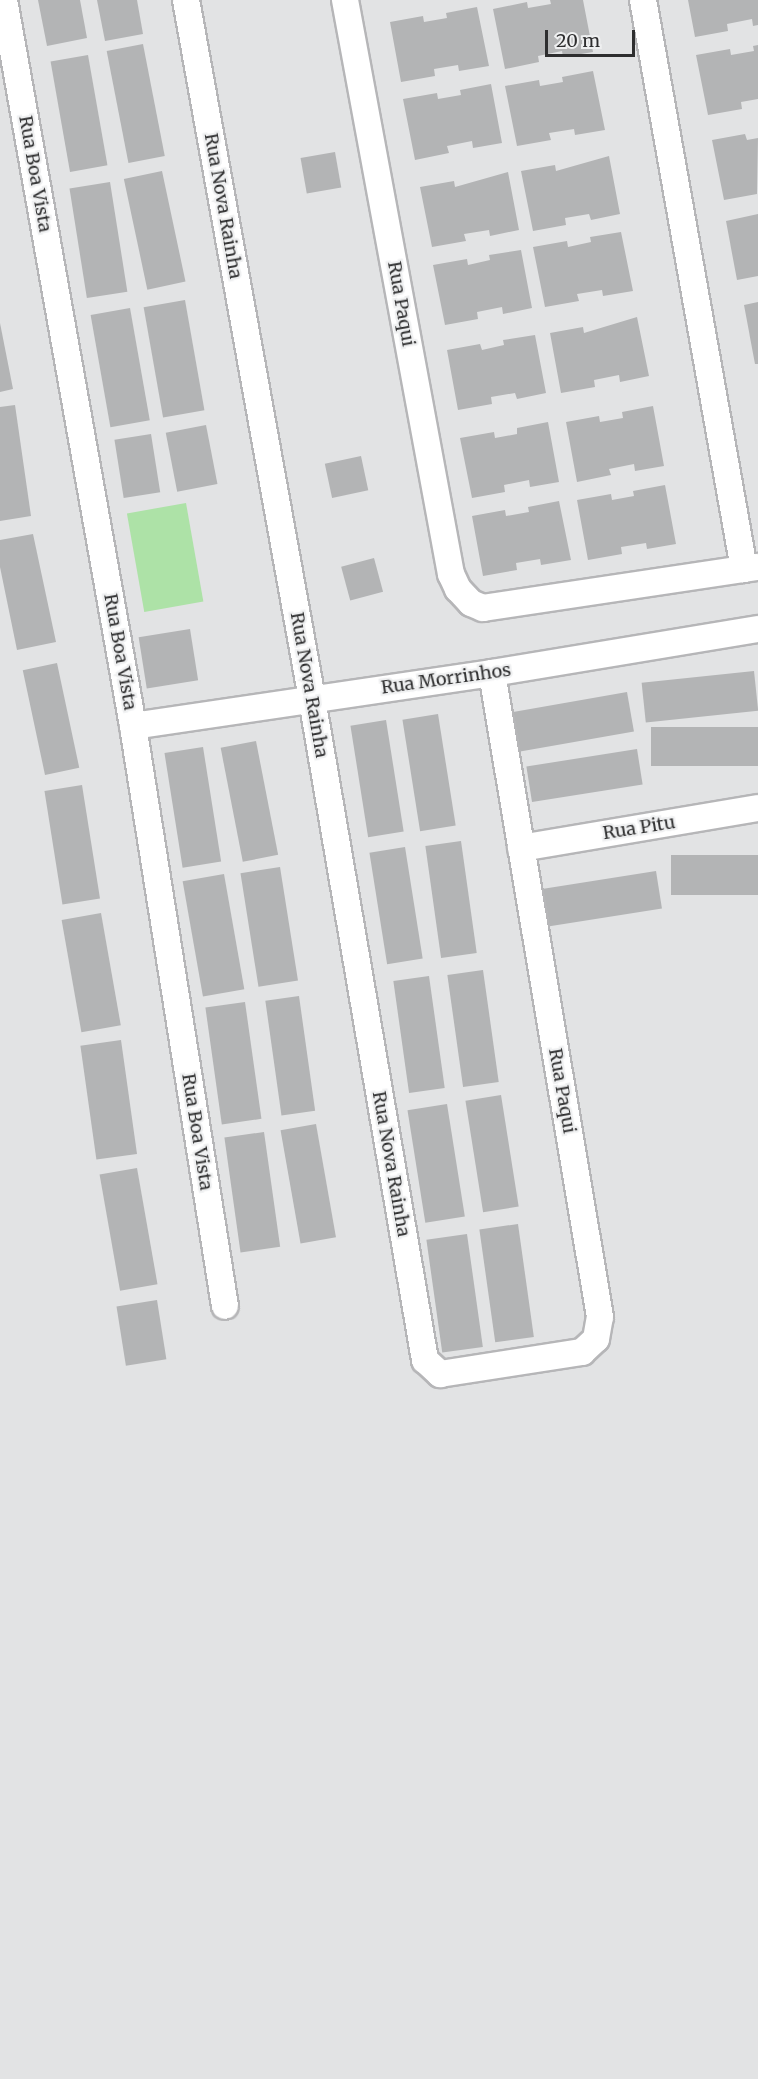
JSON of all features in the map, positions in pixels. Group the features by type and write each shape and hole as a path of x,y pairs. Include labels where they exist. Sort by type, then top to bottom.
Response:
{"street":[{"name":"Rua Boa Vista","path":"4,0 133,726 225,1306"},
{"name":"Rua Nova Rainha","path":"186,0 312,699 425,1360 432,1368"},
{"name":"Rua Paqui","path":"345,0 451,574 471,603 483,608 751,568"},
{"path":"643,0 751,568"},
{"name":"Rua Morrinhos","path":"133,726 492,673 758,628"},
{"name":"Rua Paqui","path":"432,1368 440,1374 582,1352 596,1339 600,1317 492,673"},
{"name":"Rua Pitu","path":"521,848 758,808"}],"green space":[{"path":"186,503 203,601 144,612 127,513"}],"building":[{"path":"38,0 80,0 87,38 47,46"},
{"path":"97,0 137,0 143,34 105,41"},
{"path":"550,0 583,0 593,52 563,57 562,51 538,56 539,62 505,69 493,9 527,2 528,8 551,4"},
{"path":"688,0 758,0 758,25 753,26 752,19 727,24 728,31 695,37"},
{"path":"477,7 489,66 459,71 458,65 434,69 435,76 401,82 390,22 423,16 424,22 447,18 446,13"},
{"path":"143,44 165,156 128,163 107,51"},
{"path":"758,45 758,99 741,102 742,109 708,115 696,55 730,49 731,55 754,51 753,46"},
{"path":"88,55 107,165 70,172 51,62"},
{"path":"593,71 605,130 575,135 574,129 549,133 551,140 517,146 505,86 539,80 540,86 563,82 562,77"},
{"path":"491,84 502,143 473,148 472,141 447,146 449,153 415,160 403,99 437,93 438,99 461,95 460,90"},
{"path":"745,134 747,140 758,138 757,194 724,200 712,140"},
{"path":"335,152 341,187 307,194 301,158"},
{"path":"609,156 620,214 591,220 589,214 565,218 566,225 533,231 521,171 555,165 556,171"},
{"path":"162,171 185,282 147,290 124,179"},
{"path":"508,172 519,230 490,236 489,230 464,234 466,241 432,247 420,187 454,181 455,187"},
{"path":"110,182 127,292 87,298 70,188"},
{"path":"758,214 758,276 737,280 726,221"},
{"path":"621,232 633,291 603,296 602,290 577,294 579,301 545,307 533,247 567,241 568,247 591,242 590,237"},
{"path":"521,250 532,308 503,314 502,307 477,312 478,319 445,325 433,265 467,259 468,265 490,260 489,255"},
{"path":"185,300 204,410 163,418 144,307"},
{"path":"758,302 758,364 755,364 744,305"},
{"path":"130,308 150,420 110,427 91,315"},
{"path":"637,317 649,376 620,382 619,375 594,380 595,387 561,393 550,333 583,327 584,333"},
{"path":"0,323 13,389 0,392"},
{"path":"535,335 546,393 517,399 515,393 491,397 492,404 458,410 447,350 480,344 482,350 504,345 503,340"},
{"path":"15,405 31,516 0,521 0,407"},
{"path":"653,406 664,466 635,471 634,464 609,469 611,475 577,482 566,422 599,416 600,422 623,418 622,412"},
{"path":"548,422 559,482 530,487 529,480 504,485 505,492 472,498 460,438 494,432 495,438 517,434 517,428"},
{"path":"206,425 217,484 177,492 166,433"},
{"path":"151,434 160,492 124,498 114,440"},
{"path":"361,456 368,490 332,498 325,464"},
{"path":"665,485 676,544 647,549 646,543 621,547 622,554 588,560 577,500 611,494 612,500 634,496 633,491"},
{"path":"559,501 571,560 541,565 540,559 516,563 517,570 483,576 472,516 505,510 506,516 529,512 528,507"},
{"path":"33,534 56,642 17,650 0,567 0,540"},
{"path":"374,558 383,592 350,601 341,567"},
{"path":"190,629 198,680 147,688 139,637"},
{"path":"57,663 79,768 45,775 23,670"},
{"path":"754,671 758,711 646,723 642,683"},
{"path":"627,692 634,731 519,752 512,712"},
{"path":"438,714 456,826 420,831 402,720"},
{"path":"386,720 404,832 368,837 350,726"},
{"path":"651,727 758,727 758,766 651,766"},
{"path":"256,741 278,855 243,862 221,748"},
{"path":"203,747 221,862 183,868 164,753"},
{"path":"637,749 643,785 532,802 526,767"},
{"path":"82,785 100,899 62,905 44,791"},
{"path":"461,841 477,953 441,958 425,846"},
{"path":"405,847 423,959 387,964 369,853"},
{"path":"671,855 758,855 758,895 671,895"},
{"path":"280,867 298,981 258,987 240,873"},
{"path":"656,871 662,909 546,927 540,889"},
{"path":"224,874 244,989 203,997 183,881"},
{"path":"101,913 121,1025 81,1032 62,920"},
{"path":"483,970 499,1082 463,1087 447,975"},
{"path":"429,976 445,1088 409,1093 393,981"},
{"path":"299,996 315,1111 281,1116 265,1001"},
{"path":"245,1002 261,1119 222,1124 205,1008"},
{"path":"121,1040 137,1154 96,1160 80,1046"},
{"path":"501,1095 519,1207 483,1212 465,1101"},
{"path":"447,1104 465,1217 425,1223 407,1110"},
{"path":"316,1124 336,1237 301,1244 281,1130"},
{"path":"264,1132 280,1247 241,1252 224,1138"},
{"path":"137,1168 157,1284 120,1291 100,1175"},
{"path":"518,1224 534,1337 495,1342 479,1229"},
{"path":"467,1234 483,1347 442,1353 426,1240"},
{"path":"157,1300 166,1359 126,1366 117,1306"}]}
